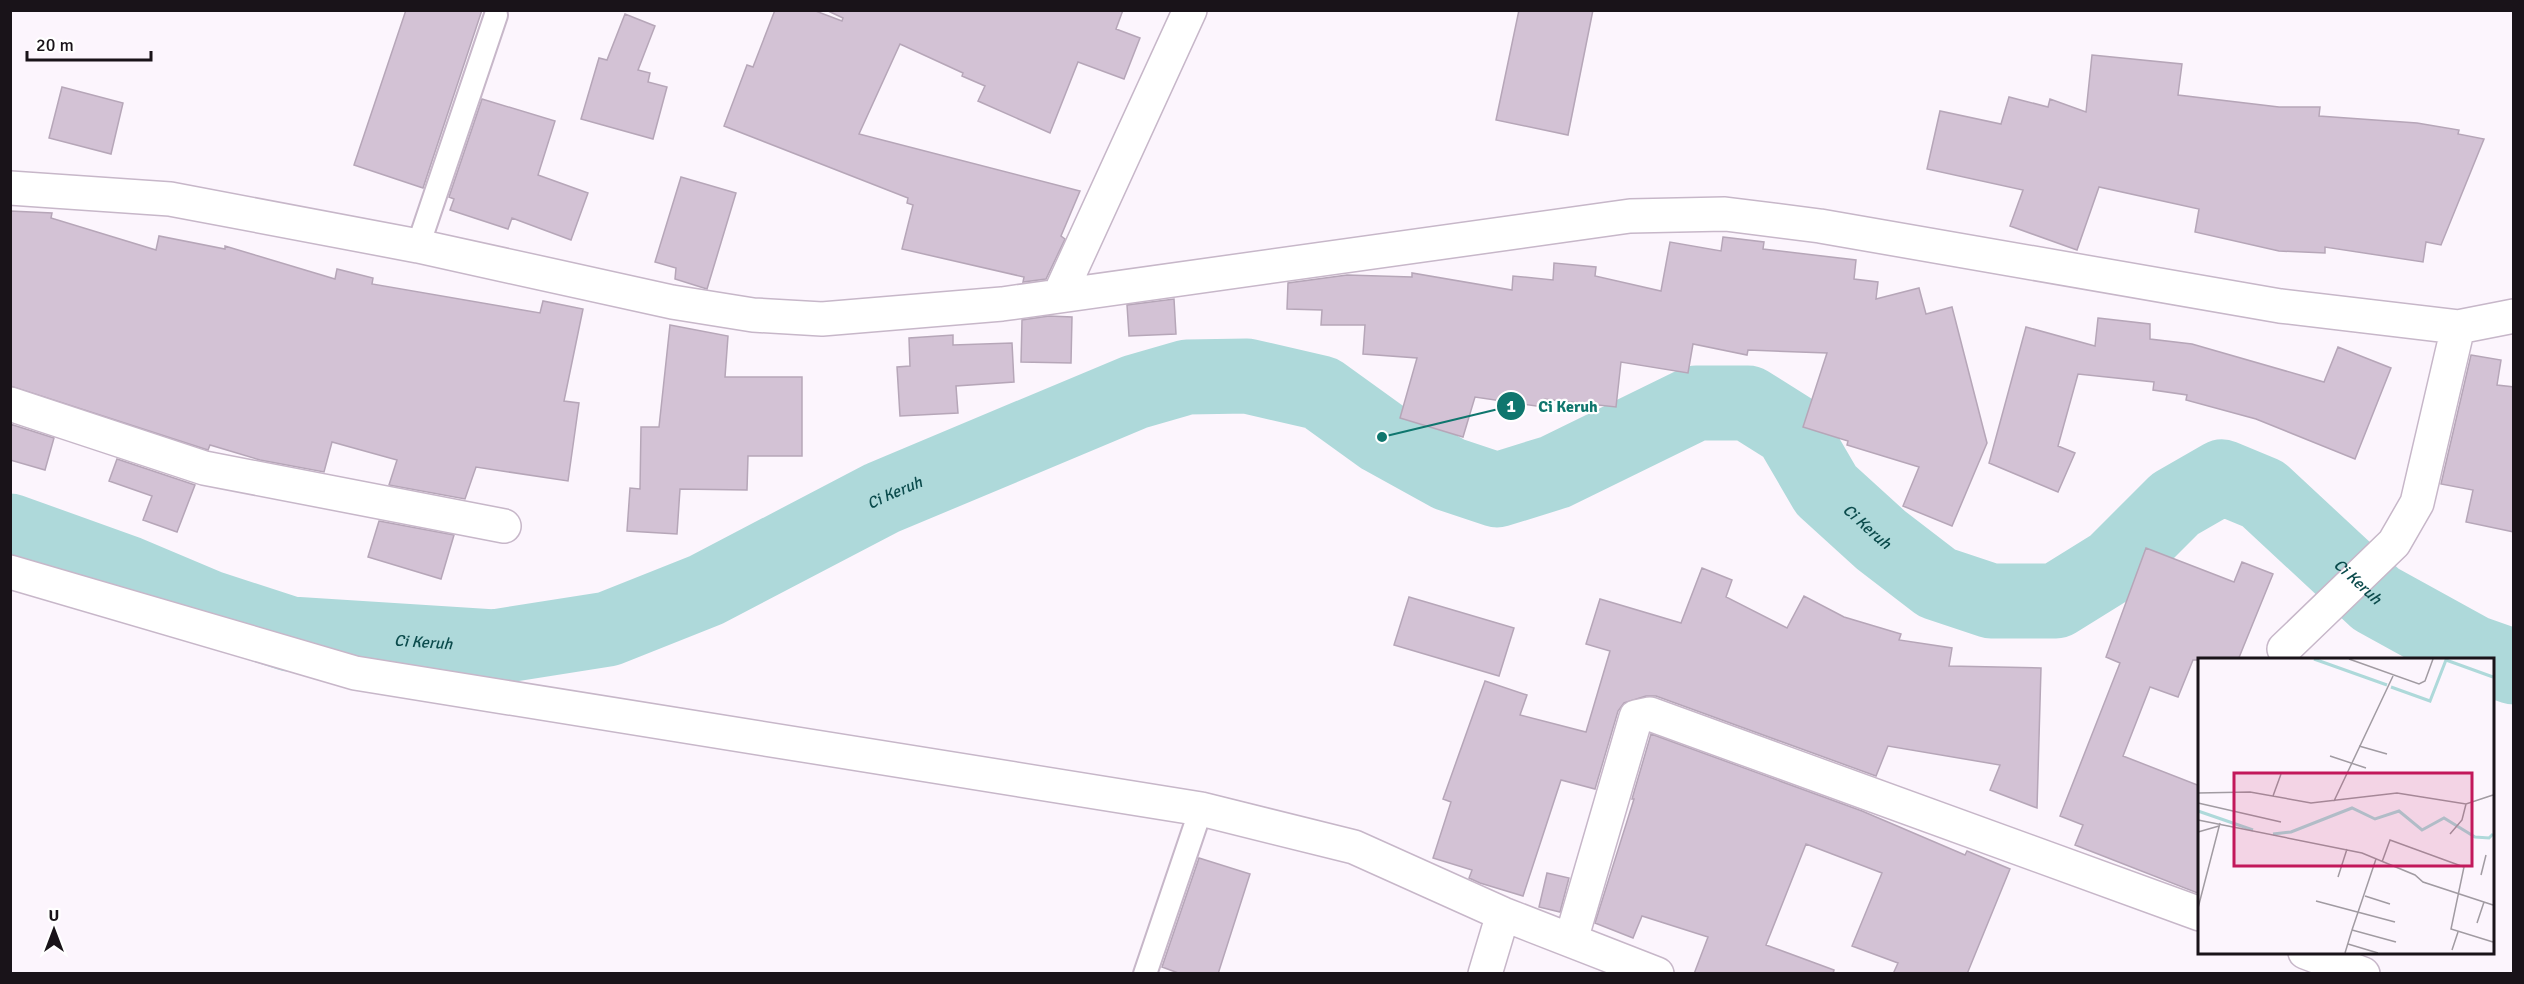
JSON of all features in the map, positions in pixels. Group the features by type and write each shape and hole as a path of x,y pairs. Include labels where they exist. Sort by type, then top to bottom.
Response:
{"street":[{"path":"1059,296 1190,10"},
{"path":"10,188 170,199 418,246 672,303 753,315 822,319 1002,304 1630,216 1725,214 1820,226 2280,306 2457,327 2514,316"},
{"path":"2284,649 2394,543 2418,503 2457,327"},
{"path":"10,404 204,468 504,526"},
{"path":"10,572 355,673 1201,809 1354,847 1503,914 1658,974"},
{"path":"1571,940 1636,717 1643,714 1650,714 2198,913"},
{"path":"1485,974 1503,914"},
{"path":"2310,954 2363,974"}],"lane":[{"path":"418,246 496,15"},
{"path":"1145,974 1201,809"}],"building":[{"path":"406,10 482,10 423,188 354,165"},
{"path":"775,10 813,10 842,21 843,18 826,10 1123,10 1116,29 1140,38 1124,79 1078,62 1050,133 978,101 985,86 962,76 963,73 900,44 859,134 1080,191 1061,236 1065,239 1046,279 1023,282 1024,277 902,249 913,205 907,203 908,198 724,126 747,65 753,67"},
{"path":"1519,10 1593,10 1568,135 1496,120"},
{"path":"625,14 655,26 638,70 650,73 648,82 667,87 653,139 581,119 599,58 607,60"},
{"path":"2092,55 2182,64 2178,95 2279,107 2320,107 2319,116 2417,123 2459,130 2458,134 2484,139 2441,245 2426,242 2423,262 2325,247 2325,253 2279,251 2195,232 2199,209 2099,187 2077,250 2010,226 2023,190 1927,169 1940,111 2001,124 2009,97 2048,107 2050,99 2086,112"},
{"path":"62,87 123,103 111,154 49,138"},
{"path":"482,99 555,121 538,175 588,193 571,240 512,218 508,229 450,210 454,199 449,197"},
{"path":"681,177 736,193 707,289 675,279 676,268 655,262"},
{"path":"10,211 52,213 51,218 156,250 159,236 225,249 225,246 335,279 337,269 373,278 372,284 540,313 543,301 583,309 564,401 579,403 568,481 476,467 465,499 389,485 397,460 332,442 324,472 260,460 210,445 208,450 10,386"},
{"path":"1723,237 1764,242 1763,249 1856,260 1854,279 1878,282 1876,299 1919,288 1926,314 1952,307 1987,443 1952,526 1903,506 1919,467 1847,445 1848,441 1803,427 1827,353 1748,350 1747,355 1693,344 1688,373 1621,362 1616,407 1544,399 1543,407 1475,397 1463,437 1400,418 1417,358 1363,354 1365,325 1321,325 1322,310 1287,309 1288,283 1347,275 1412,277 1412,273 1512,290 1513,276 1553,280 1554,263 1596,267 1595,276 1661,291 1670,242 1721,251"},
{"path":"1174,299 1176,334 1129,336 1127,305"},
{"path":"1049,316 1072,317 1071,363 1021,362 1022,320"},
{"path":"2098,318 2150,324 2150,339 2192,344 2324,382 2338,347 2391,368 2355,459 2256,419 2186,400 2187,395 2153,390 2154,382 2078,374 2058,446 2075,453 2058,492 1989,463 2026,327 2095,346"},
{"path":"670,325 728,336 725,377 802,377 802,456 748,456 747,490 680,489 677,534 627,531 630,488 640,489 641,427 659,427"},
{"path":"953,335 953,345 1012,343 1014,382 956,386 958,413 900,416 897,367 910,366 909,338"},
{"path":"2471,355 2501,360 2497,385 2514,387 2514,532 2466,522 2473,490 2441,484"},
{"path":"10,424 54,438 45,470 10,460"},
{"path":"117,459 195,485 177,532 143,520 152,496 109,481"},
{"path":"379,521 454,535 441,579 368,557"},
{"path":"2146,548 2234,582 2242,562 2273,574 2239,658 2193,660 2178,697 2150,687 2123,756 2198,785 2198,893 2075,845 2083,825 2060,816 2120,663 2106,657"},
{"path":"1702,568 1732,580 1726,597 1787,628 1804,596 1844,617 1901,634 1899,640 1952,648 1949,666 2041,668 2037,808 1990,790 2000,765 1888,746 1876,776 1656,696 1646,696 1624,703 1618,711 1595,789 1561,780 1523,896 1480,883 1469,878 1472,870 1433,858 1451,802 1443,799 1485,681 1527,695 1520,715 1586,732 1610,651 1586,644 1600,599 1681,623"},
{"path":"1409,597 1514,628 1499,676 1394,645"},
{"path":"1651,734 1862,811 1965,855 1967,851 2010,869 1967,974 1893,974 1898,963 1852,946 1882,873 1806,844 1766,945 1834,970 1833,974 1694,974 1708,937 1642,916 1633,938 1595,923 1634,799 1632,799"},
{"path":"1199,858 1250,874 1218,974 1181,974 1162,967"},
{"path":"1547,873 1569,878 1560,912 1539,907"}],"waterway":[{"name":"Ci Keruh","path":"10,531 127,573 210,608 290,634 494,647 608,629 706,590 882,498 1135,392 1187,377 1247,376 1321,393 1382,437 1449,474 1497,490 1555,472 1696,403 1748,403 1791,430 1826,490 1881,540 1937,583 1991,601 2056,601 2114,565 2175,504 2222,477 2263,494 2376,599 2474,653 2488,658"},
{"name":"Ci Keruh","path":"2494,660 2514,667"}],"place":[{"name":"Ci Keruh","path":"1382,437"}]}
